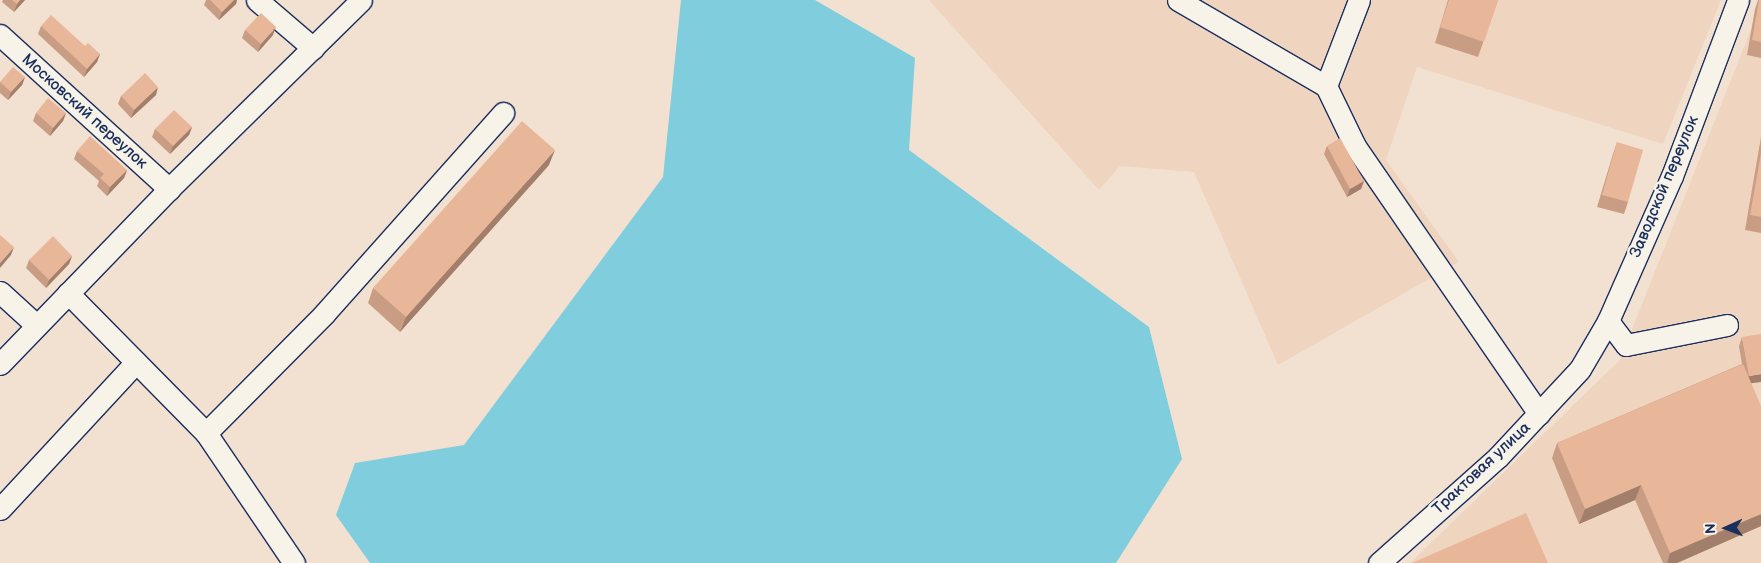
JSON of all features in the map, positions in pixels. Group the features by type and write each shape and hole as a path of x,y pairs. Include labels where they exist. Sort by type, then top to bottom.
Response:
{"street":[{"path":"257,0 313,48"},
{"path":"0,364 169,188 361,0"},
{"path":"1178,0 1326,86 1355,146 1539,414"},
{"path":"1326,86 1358,0"},
{"name":"Заводской переулок","path":"1580,369 1608,321 1672,176 1738,0"},
{"name":"Московский переулок","path":"0,35 169,188"},
{"path":"206,432 325,313 503,113"},
{"path":"0,292 36,325"},
{"path":"68,293 206,432 294,563"},
{"path":"1608,321 1626,344 1727,324"},
{"path":"0,509 136,362"},
{"name":"Трактовая улица","path":"1379,563 1539,414 1580,369"}],"shaded area":[{"path":"929,0 1721,0 1663,144 1417,67 1386,160 1459,262 1278,365 1194,172 1120,166 1099,190"},
{"path":"1761,4 1761,563 1410,563 1620,360"}],"water":[{"path":"681,0 815,0 915,58 909,150 1149,327 1182,459 1116,563 370,563 336,515 355,463 464,445 663,177"}],"building":[{"path":"12,0 20,0 17,4"},
{"path":"210,0 234,0 222,12"},
{"path":"1449,0 1498,0 1484,42 1440,27"},
{"path":"1759,0 1761,0 1761,42 1752,40"},
{"path":"261,13 276,27 261,44 245,30"},
{"path":"51,15 85,46 88,43 100,54 87,69 41,26"},
{"path":"13,67 25,77 11,92 0,82"},
{"path":"145,73 158,87 134,110 121,96"},
{"path":"48,98 66,113 53,128 36,113"},
{"path":"174,110 192,127 173,146 155,129"},
{"path":"522,121 555,150 406,317 373,288"},
{"path":"90,136 127,170 110,187 100,178 104,174 77,151"},
{"path":"1340,138 1364,181 1350,189 1327,146"},
{"path":"1617,142 1643,150 1628,202 1602,195"},
{"path":"1761,153 1761,217 1750,215"},
{"path":"0,235 14,247 0,263"},
{"path":"53,236 72,256 49,280 29,260"},
{"path":"1761,334 1761,374 1749,376 1742,337"},
{"path":"1743,364 1761,406 1761,514 1670,553 1641,485 1585,509 1557,443"},
{"path":"1526,513 1548,563 1412,563"}]}
